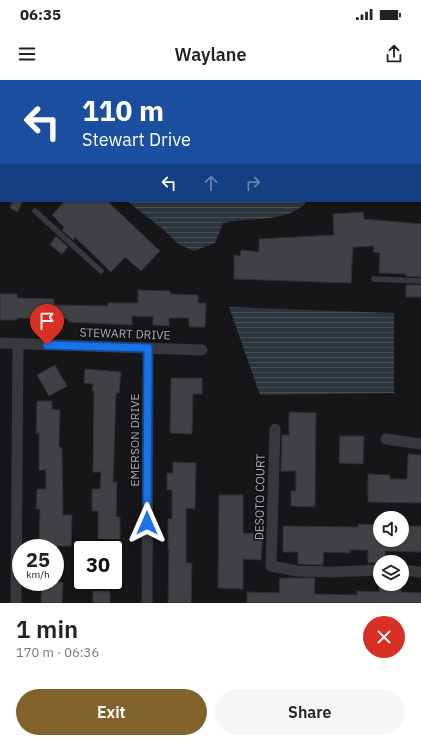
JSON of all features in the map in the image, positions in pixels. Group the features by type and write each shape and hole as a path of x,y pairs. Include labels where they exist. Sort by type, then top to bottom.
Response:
{"street":[{"name":"STEWART DRIVE","path":"0,343 202,350"},
{"path":"16,603 18,344"},
{"name":"EMERSON DRIVE","path":"147,603 148,348"},
{"name":"DESOTO COURT","path":"275,429 271,566 297,571 333,572 373,570"},
{"path":"386,439 421,444"},
{"path":"409,571 421,572"}],"lane":[{"path":"35,212 101,271"},
{"path":"374,279 421,281"}],"shaded area":[{"path":"128,202 305,202 305,204 296,210 276,217 223,223 215,243 194,251 178,244 163,229"},
{"path":"229,307 394,313 394,393 260,395"}],"building":[{"path":"12,202 22,202 18,212 10,208"},
{"path":"64,202 108,202 160,251 141,271 125,257 111,272 75,237 73,240 62,230 64,227 52,215"},
{"path":"363,212 364,219 421,224 421,277 406,276 406,274 379,273 380,253 373,252 374,246 353,247 351,283 234,279 234,255 240,256 241,250 259,252 259,239 334,235 333,214"},
{"path":"56,236 68,247 62,254 50,245"},
{"path":"406,285 421,285 421,297 406,297"},
{"path":"138,290 170,291 170,294 198,295 198,303 206,303 205,327 189,327 189,318 169,318 169,326 153,325 153,317 132,316 132,325 68,322 68,319 17,318 17,320 0,320 0,294 17,294 17,298 54,299 54,305 108,306 108,303 138,303"},
{"path":"55,365 67,386 49,396 37,375"},
{"path":"85,369 121,372 119,393 116,393 113,482 117,482 116,517 120,517 120,539 98,539 98,511 92,511 92,489 100,489 101,472 93,472 94,391 92,391 93,384 84,383"},
{"path":"171,378 202,378 202,394 193,394 192,434 170,433"},
{"path":"37,401 52,401 52,409 60,410 59,447 62,448 63,515 72,515 71,546 64,546 64,539 39,539 40,509 36,509 37,489 46,489 46,470 39,470 39,433 36,433"},
{"path":"289,412 316,413 315,507 291,506 291,491 296,491 296,471 281,471 282,435 289,435"},
{"path":"340,436 364,436 363,464 339,463"},
{"path":"408,454 421,455 421,503 368,502 368,474 390,475 390,479 407,479"},
{"path":"173,462 196,463 195,509 186,508 186,563 192,563 191,603 168,603 168,519 172,519 172,490 167,490 167,473 173,473"},
{"path":"219,495 243,495 243,533 263,534 261,560 243,559 243,589 218,588"},
{"path":"358,524 373,525 373,547 409,547 409,526 421,526 421,552 385,551 385,555 373,555 373,563 368,563 368,550 350,550 350,553 324,552 323,565 298,564 298,552 283,552 283,526 358,527"},
{"path":"280,578 315,578 314,594 357,595 357,591 401,591 421,593 421,603 247,603 247,592 279,593"},
{"path":"42,591 63,591 62,603 41,603"},
{"path":"93,591 110,591 110,603 93,603"}],"route":[{"path":"47,345 148,348 147,523"}]}
